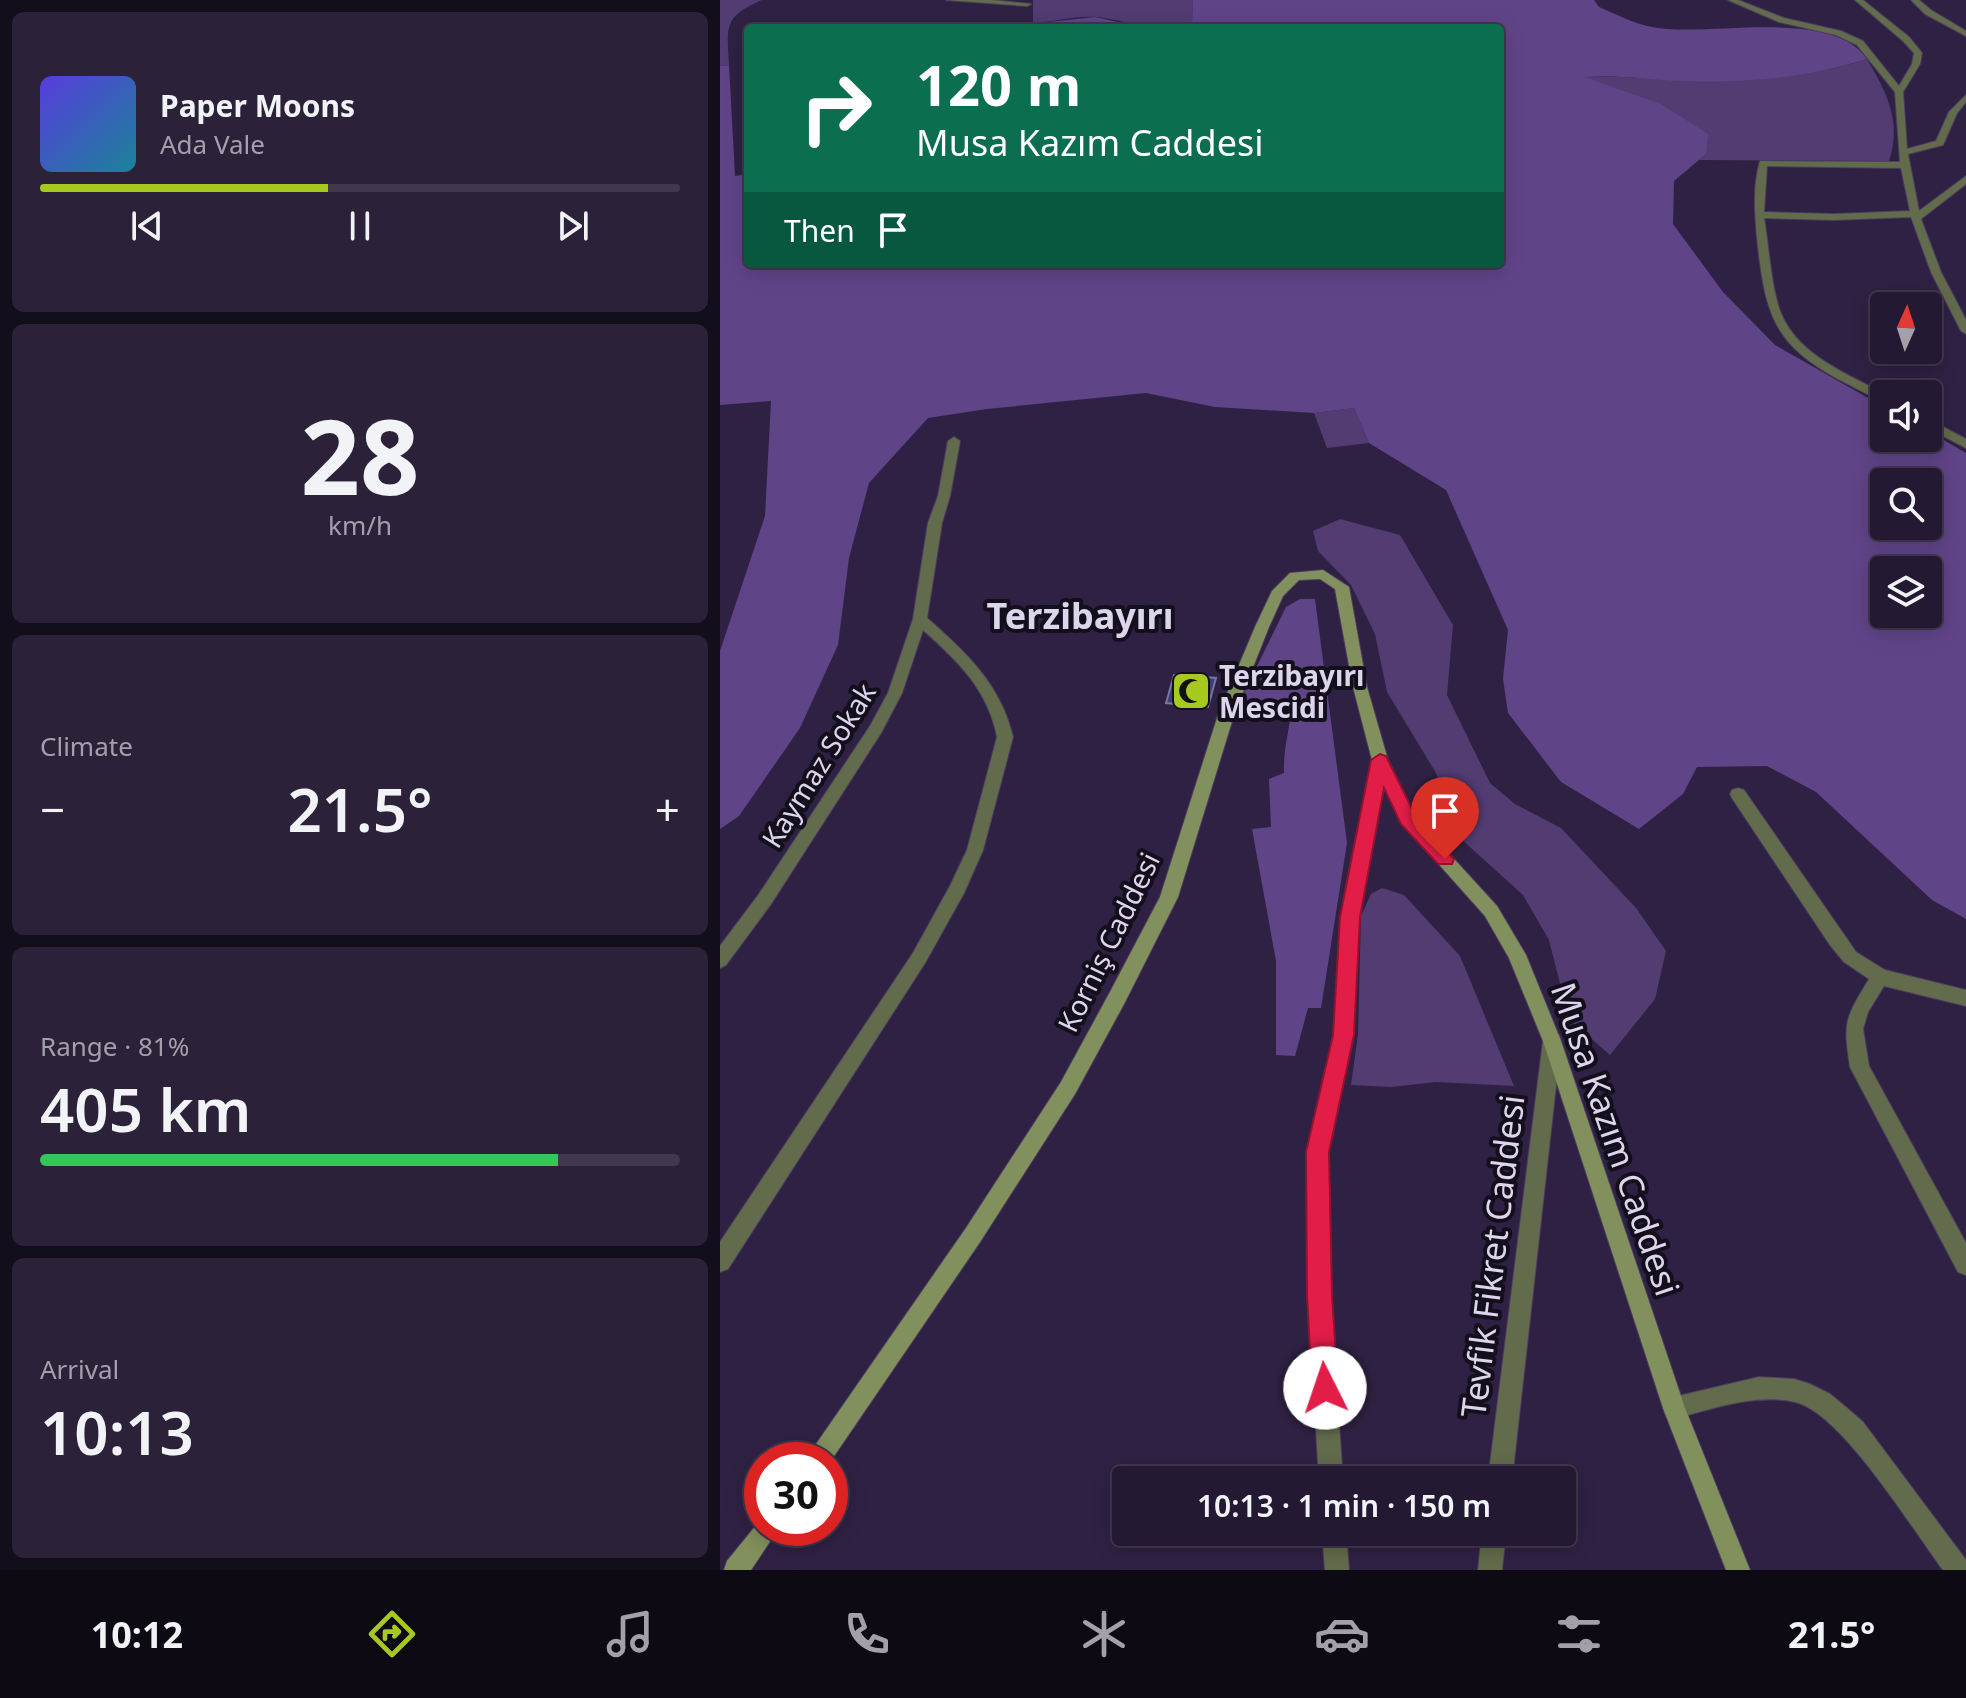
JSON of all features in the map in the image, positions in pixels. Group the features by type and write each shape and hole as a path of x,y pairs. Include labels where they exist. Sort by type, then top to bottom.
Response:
{"main road":[{"name":"Korniş Caddesi","path":"829,1442 982,1222 1068,1088 1117,998 1169,897 1187,849 1226,715 1262,627 1277,594 1295,576 1323,574 1342,587 1360,687 1380,760"},
{"name":"Musa Kazım Caddesi","path":"1380,760 1408,819 1491,911 1517,955 1552,1041 1674,1408 1738,1570"},
{"path":"736,1570 754,1546"}],"street":[{"path":"950,0 1027,4"},
{"path":"1732,0 1838,33 1860,43 1899,92 1903,153 1916,216 1936,272 1966,331"},
{"path":"1748,0 1760,11"},
{"path":"1859,0 1918,53 1916,64 1899,92"},
{"path":"1915,0 1928,12 1966,34"},
{"path":"1903,153 1940,143 1953,112 1966,97"},
{"path":"1870,390 1816,361 1785,330 1776,315 1759,215 1763,163 1905,165"},
{"path":"1759,215 1916,216 1966,179"},
{"path":"1942,431 1966,444"},
{"name":"Kaymaz Sokak","path":"720,960 765,899 876,729 895,693 920,619 935,523 944,496 954,441"},
{"path":"720,1261 919,958 975,850 1005,737 1003,720 988,689 951,647 920,619"},
{"path":"1330,1466 1319,1295 1318,1152 1343,1035 1350,917 1380,760"},
{"path":"1738,794 1850,957 1880,977 1966,998"},
{"path":"1880,977 1864,1001 1854,1029 1860,1067 1966,1264"},
{"name":"Tevfik Fikret Caddesi","path":"1502,1466 1552,1041"},
{"path":"1674,1408 1748,1390 1782,1389 1810,1395 1855,1430 1958,1570"},
{"path":"1335,1546 1337,1570"},
{"path":"1490,1570 1493,1546"}],"shaded area":[{"path":"720,0 762,0 740,12 730,24 729,65 720,66"},
{"path":"1033,0 1193,0 1192,21 1183,24 1135,24 1089,17 1033,23"},
{"path":"1193,0 1594,0 1599,7 1652,27 1798,28 1826,33 1850,43 1867,59 1822,71 1753,80 1584,77 1661,104 1708,134 1706,154 1674,181 1673,224 1723,292 1775,345 1870,399 1870,452 1942,452 1942,439 1966,453 1966,919 1932,900 1816,792 1767,766 1697,767 1683,794 1639,829 1561,782 1508,713 1503,679 1508,630 1446,490 1369,443 1354,408 1314,413 1215,407 1146,393 928,418 869,483 849,558 838,645 800,728 739,816 720,829 720,651 765,516 771,401 720,405 720,66 729,65 735,176 744,175 744,268 1504,268 1504,24 1179,24 1192,21"},
{"path":"1095,17 1127,24 985,24"},
{"path":"1867,59 1881,84 1893,121 1893,147 1889,161 1699,160 1706,154 1581,76 1761,78 1832,69"},
{"path":"1354,408 1369,443 1327,448 1314,413"},
{"path":"1340,519 1400,535 1453,625 1447,695 1490,783 1515,804 1561,828 1636,908 1666,951 1655,999 1610,1055 1569,1019 1549,940 1523,895 1460,838 1436,773 1387,692 1375,634 1351,585 1318,551 1313,531"},
{"path":"1300,599 1315,599 1347,843 1321,1008 1308,1008 1295,1056 1276,1055 1276,961 1252,829 1271,827 1269,779 1284,773 1292,704 1238,705 1286,607"},
{"path":"1382,888 1404,895 1460,956 1514,1086 1436,1082 1391,1087 1351,1085 1358,1034 1361,916 1371,894"}],"building":[{"name":"Terzibayırı Mescidi","path":"1174,675 1216,678 1208,707 1166,703"}],"place":[{"name":"Terzibayırı Mescidi","path":"1191,691"}],"district":[{"name":"Terzibayırı","path":"1080,615"}],"route":[{"path":"1325,1388 1319,1295 1318,1152 1343,1035 1350,917 1358,862 1380,760 1408,819 1445,859"}]}
